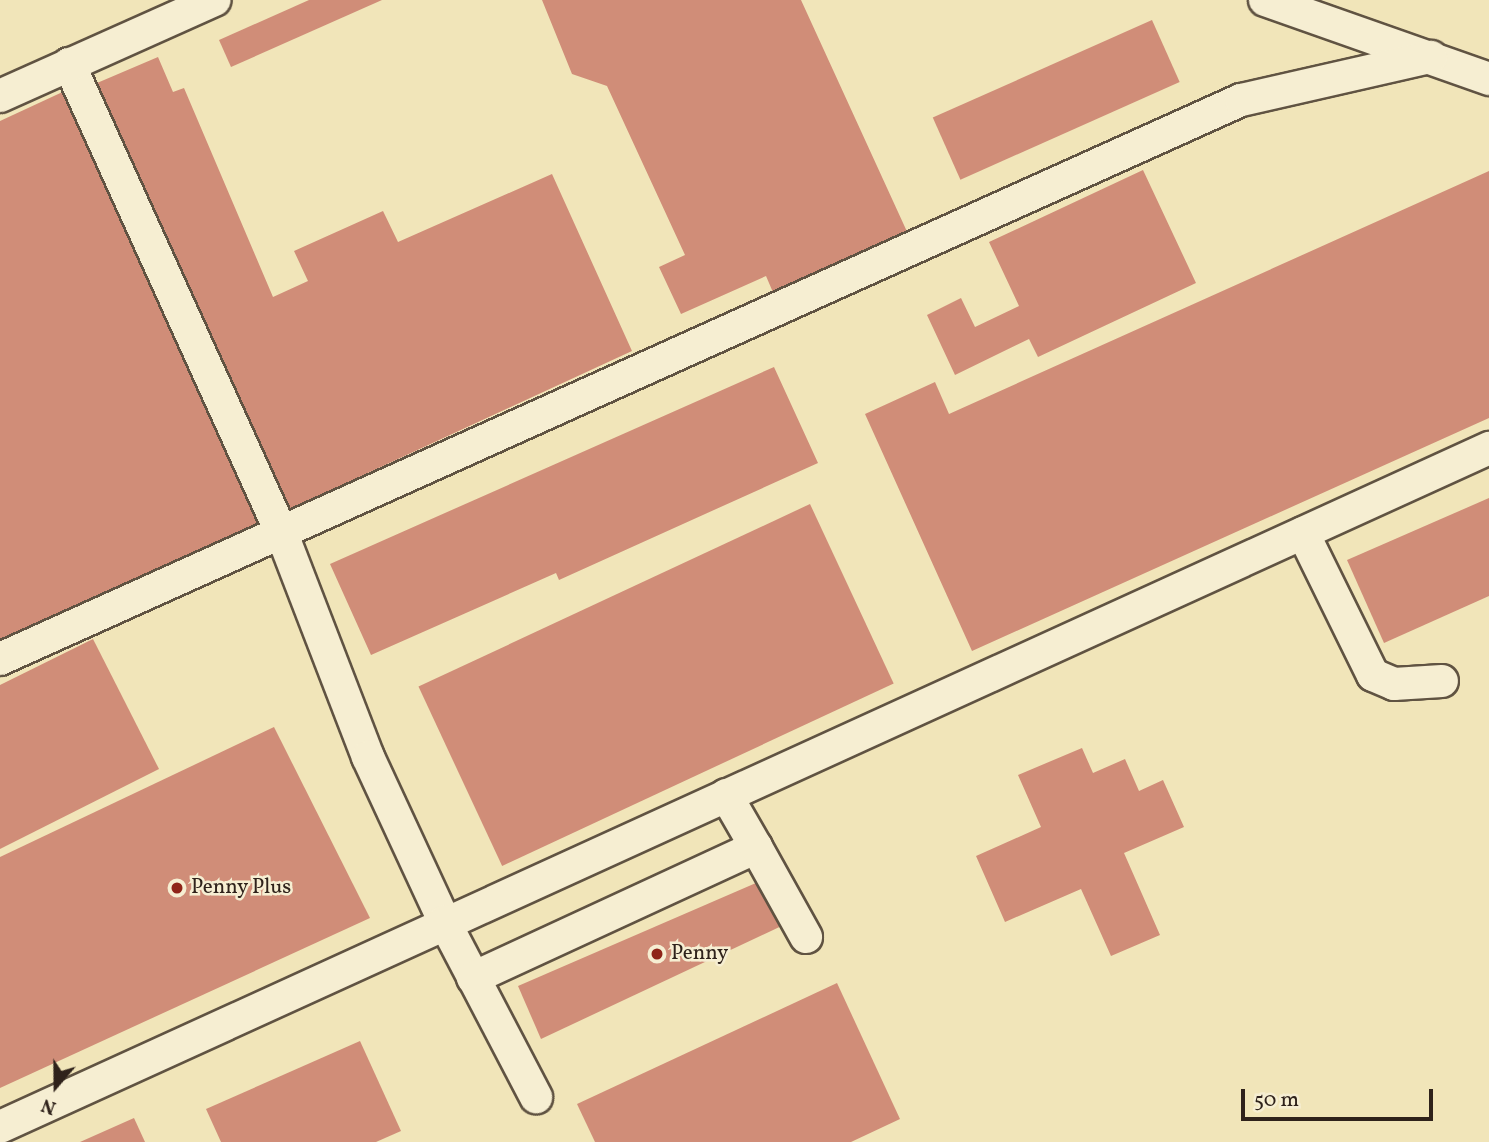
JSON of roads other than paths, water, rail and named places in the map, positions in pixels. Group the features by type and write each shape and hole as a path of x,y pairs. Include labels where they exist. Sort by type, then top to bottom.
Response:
{"street":[{"path":"0,96 215,0"},
{"path":"1265,0 1489,79"},
{"path":"0,659 1241,100 1431,57"},
{"path":"69,64 282,534 368,757 444,921 536,1097"},
{"path":"0,1127 444,921 1489,448"},
{"path":"1303,533 1373,675 1394,684 1442,681"},
{"path":"726,795 806,937"},
{"path":"473,978 756,847"}],"place":[{"name":"Penny Plus","path":"177,888"},
{"name":"Penny","path":"657,954"}]}
